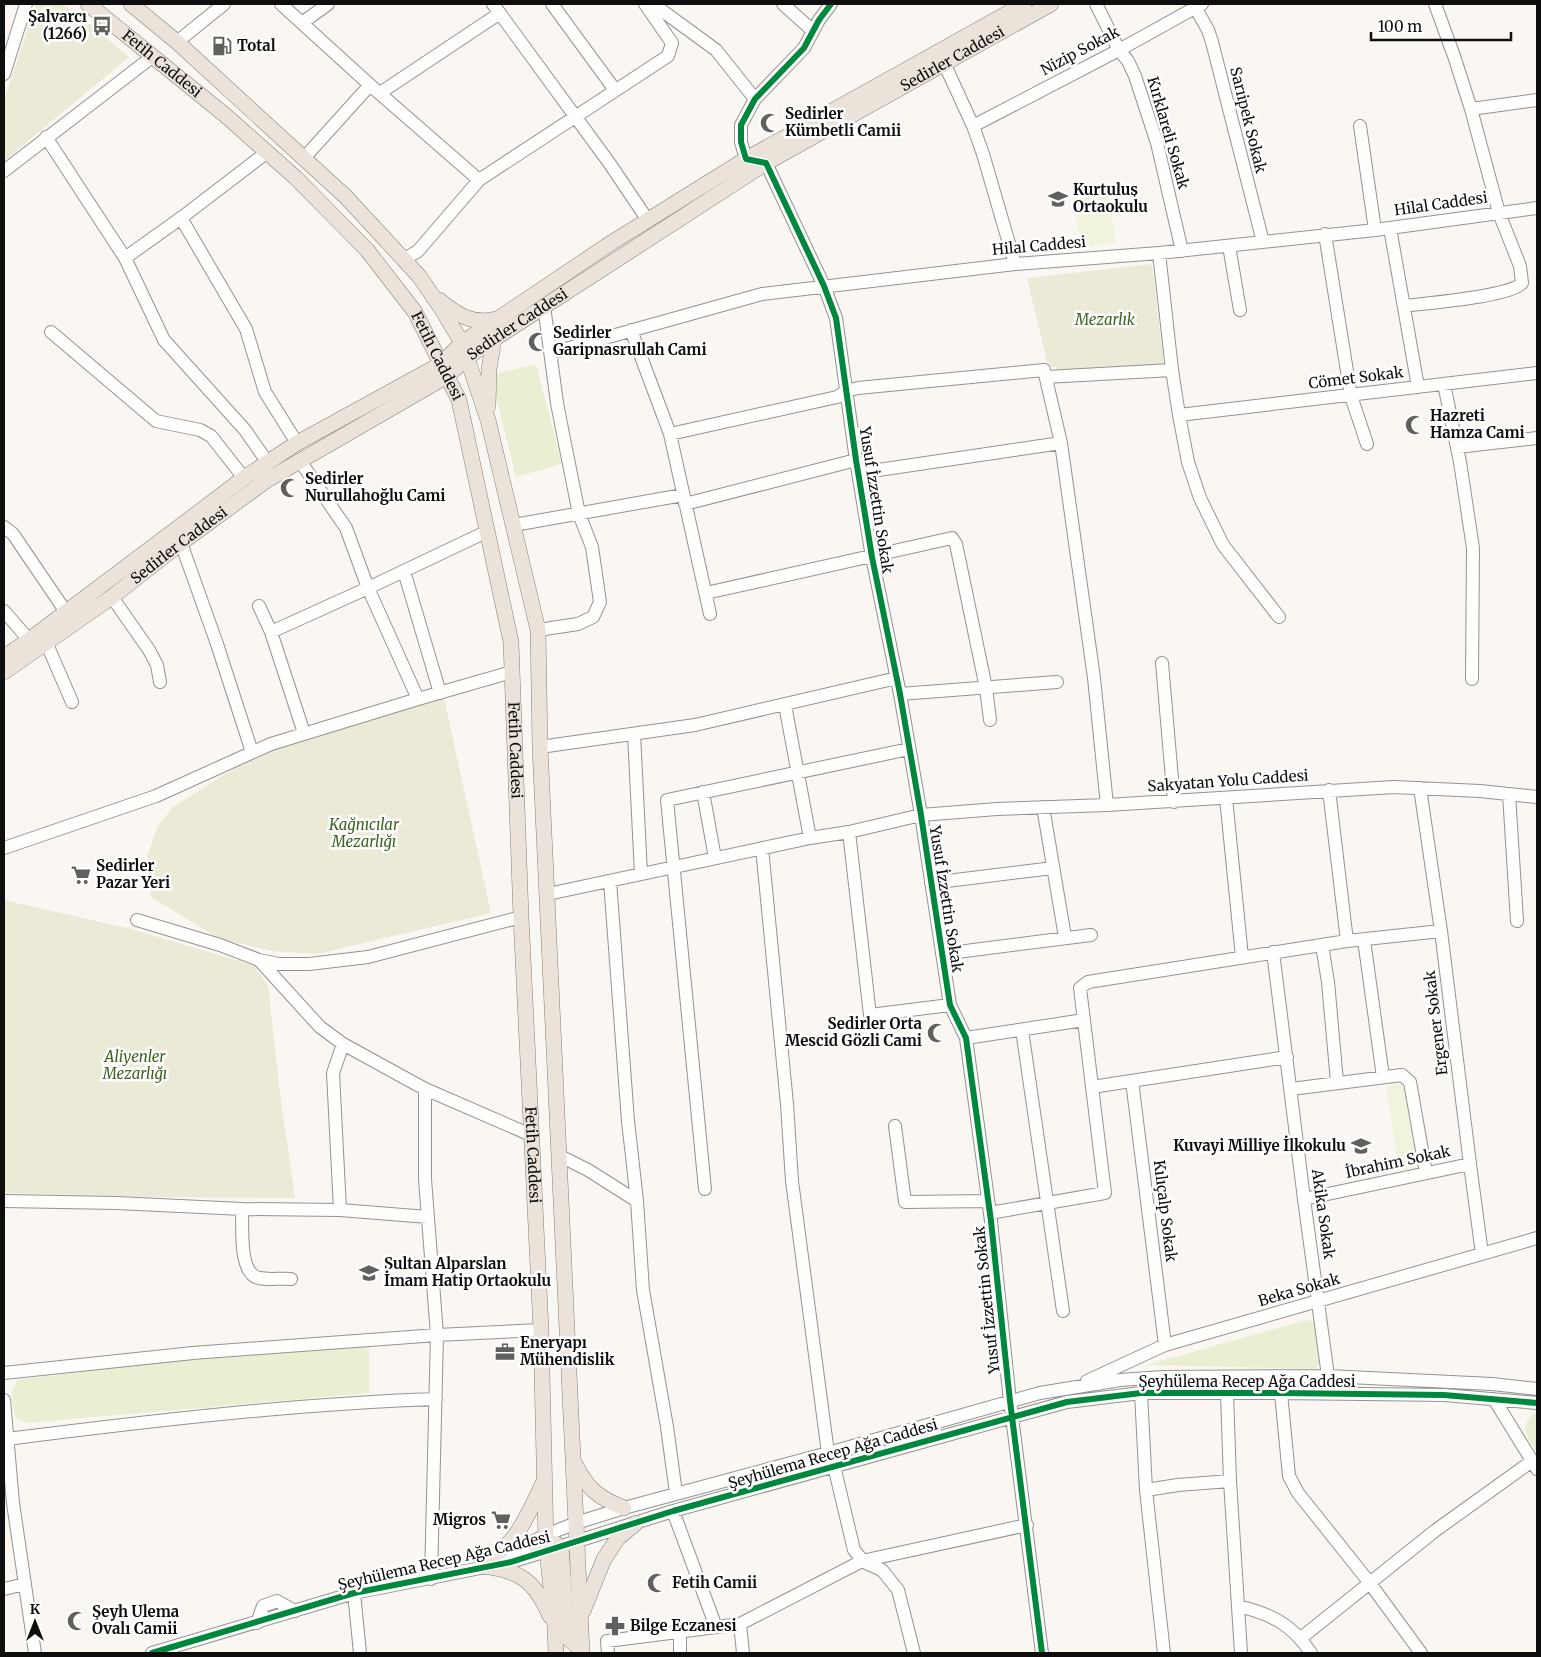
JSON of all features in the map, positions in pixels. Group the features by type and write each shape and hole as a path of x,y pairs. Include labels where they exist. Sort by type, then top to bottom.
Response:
{"main road":[{"name":"Fetih Caddesi","path":"88,4 225,115 296,178 366,250 415,312 459,400 511,642 521,918 541,1330 545,1480 556,1653"},
{"name":"Fetih Caddesi","path":"131,4 177,42 304,157 346,197 419,276 465,350 488,420 538,630 540,747 582,1652"},
{"name":"Sedirler Caddesi","path":"4,657 66,612 177,537 444,370 499,319 647,219 746,159 1024,4"},
{"name":"Sedirler Caddesi","path":"465,350 494,338 766,162 1051,4"},
{"path":"225,115 240,100"},
{"path":"431,294 466,319 486,322 499,319"},
{"path":"488,420 489,369 494,338"},
{"name":"Sedirler Caddesi","path":"4,672 112,598 244,478 297,443 444,370"},
{"path":"544,1428 550,1452 554,1522 548,1542 568,1638 582,1652"},
{"path":"573,1460 593,1492 607,1502 624,1508"},
{"path":"482,1566 502,1550 514,1537 528,1515 545,1480"},
{"path":"580,1619 604,1559 618,1538 636,1523"},
{"path":"548,1542 562,1538 577,1542"},
{"path":"482,1566 503,1569 520,1575 535,1589 546,1607 555,1628"}],"street":[{"path":"4,74 26,4"},
{"path":"177,42 224,4"},
{"path":"281,4 479,180"},
{"path":"302,22 328,4"},
{"path":"552,4 615,90"},
{"path":"403,260 418,251 479,180 668,56 672,43 645,4"},
{"path":"652,4 716,50 754,99"},
{"path":"783,4 813,31"},
{"path":"766,162 746,159 741,142 741,126 754,99 804,48 831,4"},
{"name":"Kırklareli Sokak","path":"1096,4 1118,50 1128,61 1135,76 1157,143 1182,250"},
{"path":"1404,306 1503,292 1520,285 1522,282 1520,266 1499,213 1471,109 1435,4"},
{"name":"Nizip Sokak","path":"972,126 1198,6"},
{"name":"Sarıipek Sokak","path":"1198,6 1212,42 1263,242"},
{"path":"380,94 496,9 647,219"},
{"path":"4,170 152,57"},
{"path":"944,63 983,154 1015,264"},
{"path":"304,157 370,85"},
{"path":"1471,109 1537,100"},
{"path":"1360,126 1375,230"},
{"path":"46,137 125,258 164,340 245,430 268,463"},
{"path":"125,258 266,153"},
{"name":"Yusuf İzzettin Sokak","path":"766,162 824,286 836,318 858,473 921,815 950,1005 966,1038 989,1207 1010,1402 1042,1653"},
{"name":"Hilal Caddesi","path":"551,353 762,294 1015,264 1158,253 1375,230 1537,208"},
{"path":"181,218 246,329 265,392 297,443"},
{"path":"1390,228 1418,387"},
{"path":"1325,234 1351,396 1367,444"},
{"path":"1229,246 1240,310"},
{"path":"1158,253 1172,370 1188,462 1200,498 1223,545 1279,616"},
{"path":"538,630 578,624 593,617 600,602 592,548 579,514 558,402 544,306"},
{"path":"631,330 670,434 710,614"},
{"path":"52,332 156,421 200,430 211,436 244,478"},
{"path":"670,434 837,397 846,391 858,388 1044,370 1061,443 1094,678 1107,805"},
{"path":"1046,377 1172,370"},
{"name":"Cömet Sokak","path":"1179,415 1537,373"},
{"path":"1444,384 1457,447 1473,548 1472,679"},
{"path":"1457,447 1537,438"},
{"path":"858,473 1061,443"},
{"path":"514,525 684,499 856,460"},
{"path":"300,461 346,528 368,588 418,699"},
{"path":"4,527 13,534 66,612"},
{"path":"271,632 488,530"},
{"path":"177,537 217,644 252,752"},
{"path":"706,593 952,538 956,544 986,688 990,720"},
{"path":"404,571 440,693"},
{"path":"112,598 149,650 157,665 160,682"},
{"path":"259,606 271,632 304,733"},
{"path":"4,611 29,640"},
{"path":"46,642 72,702"},
{"path":"1162,663 1174,802"},
{"path":"4,848 156,796 271,744 512,672"},
{"path":"540,747 695,725 896,678"},
{"path":"900,694 1057,682"},
{"path":"785,705 810,838"},
{"path":"634,734 641,874"},
{"path":"706,1189 667,800 909,749"},
{"name":"Sakyatan Yolu Caddesi","path":"548,894 941,812 1174,802 1394,787 1537,797"},
{"name":"Ergener Sokak","path":"1420,788 1441,932 1482,1254"},
{"path":"1329,790 1348,941"},
{"path":"703,792 715,858"},
{"path":"1509,794 1517,921"},
{"path":"1226,798 1242,957"},
{"path":"1043,807 1064,937"},
{"path":"849,832 870,1015 950,1005"},
{"path":"762,848 786,1094 792,1181 828,1453"},
{"path":"931,883 1053,868"},
{"path":"610,881 643,1290 667,1427 676,1493"},
{"path":"137,920 220,945 259,960 279,964 309,964 368,957 521,918"},
{"path":"895,1126 905,1202 989,1207 1047,1203 1105,1193 1080,988 1088,982 1273,952 1348,941 1441,932"},
{"path":"942,954 1091,935"},
{"path":"1364,940 1383,1077"},
{"path":"1322,945 1328,982 1337,1082"},
{"name":"Akika Sokak","path":"1273,952 1328,1376"},
{"path":"259,960 320,1027 342,1044 425,1089 531,1135"},
{"path":"966,1038 1084,1020"},
{"path":"1022,1030 1063,1311"},
{"path":"340,1210 333,1073 342,1044"},
{"path":"1092,1087 1287,1057"},
{"path":"1291,1089 1402,1075 1410,1082 1426,1173"},
{"name":"Kılıçalp Sokak","path":"1132,1081 1165,1345"},
{"path":"425,1089 425,1179 437,1336 431,1578"},
{"path":"560,1156 588,1170 637,1201"},
{"name":"İbrahim Sokak","path":"1304,1199 1470,1164"},
{"path":"4,1201 117,1203 242,1209 340,1210 428,1217"},
{"path":"242,1209 244,1263 251,1274 258,1278 291,1279"},
{"name":"Beka Sokak","path":"1074,1386 1165,1345 1537,1238"},
{"path":"4,1373 193,1353 541,1330"},
{"name":"Şeyhülema Recep Ağa Caddesi","path":"152,1653 179,1649 354,1593 482,1566 511,1562 548,1542 576,1523 676,1493 1074,1386 1163,1377 1328,1376 1483,1383 1537,1389"},
{"path":"1141,1393 1146,1490 1164,1653"},
{"name":"Şeyhülema Recep Ağa Caddesi","path":"577,1542 673,1512 834,1466 1067,1402 1141,1393 1281,1393 1444,1395 1537,1403"},
{"path":"1227,1393 1230,1481 1241,1653"},
{"path":"1281,1393 1289,1476 1298,1493 1369,1582 1421,1653"},
{"path":"7,1439 149,1421 365,1402 436,1399"},
{"path":"1302,1638 1369,1582 1436,1530 1535,1465 1494,1399"},
{"path":"4,1400 13,1503 35,1653"},
{"path":"834,1466 854,1550 862,1560 882,1570 898,1590 914,1653"},
{"path":"1146,1490 1178,1485 1230,1481"},
{"path":"673,1512 716,1627"},
{"path":"608,1653 607,1641 740,1624 862,1560 1027,1525"},
{"path":"4,1589 25,1584"},
{"path":"354,1593 360,1653"},
{"path":"1238,1606 1261,1611 1285,1623 1302,1638 1311,1653"},
{"path":"740,1624 743,1653"},
{"path":"680,1632 680,1653"}],"green space":[{"path":"36,4 62,4 79,15 129,57 4,161 4,100"},
{"path":"1106,184 1116,242 1082,248 1071,191"},
{"name":"Mezarlık","path":"1152,264 1164,365 1058,373 1056,367 1048,366 1027,278"},
{"path":"536,364 562,464 516,477 494,389 495,374"},
{"name":"Kağnıcılar Mezarlığı","path":"444,698 491,913 317,954 271,951 218,938 151,897 147,857 158,826 173,807 243,763 284,746"},
{"name":"Aliyenler Mezarlığı","path":"4,900 131,929 253,965 268,985 280,1094 295,1198 4,1193"},
{"path":"1404,1084 1410,1123 1414,1123 1421,1168 1399,1171 1386,1086"},
{"path":"1307,1320 1314,1322 1320,1363 1316,1369 1146,1365"},
{"path":"369,1347 369,1393 26,1423 16,1418 12,1403 13,1389 18,1380 184,1359 270,1351"},
{"path":"1534,1413 1537,1414 1537,1451 1527,1436 1525,1428 1529,1418"}],"cycle path":[{"path":"831,4 819,20 804,48 755,99 741,125 741,142 746,159 766,163 824,286 836,318 872,557 900,694 921,815 950,1005 966,1038 991,1221 1010,1401 1042,1653"},
{"path":"152,1653 354,1593 511,1562 673,1511 1067,1402 1141,1393 1281,1393 1444,1395 1537,1403"}],"place":[{"name":"Şalvarcı (1266)","path":"102,26"},
{"name":"Total","path":"222,46"},
{"name":"Sedirler Kümbetli Camii","path":"770,123"},
{"name":"Kurtuluş Ortaokulu","path":"1058,199"},
{"name":"Sedirler Garipnasrullah Cami","path":"538,342"},
{"name":"Hazreti Hamza Cami","path":"1415,425"},
{"name":"Sedirler Nurullahoğlu Cami","path":"290,488"},
{"name":"Sedirler Pazar Yeri","path":"81,875"},
{"name":"Sedirler Orta Mescid Gözli Cami","path":"937,1033"},
{"name":"Kuvayi Milliye İlkokulu","path":"1361,1146"},
{"name":"Sultan Alparslan İmam Hatip Ortaokulu","path":"369,1273"},
{"name":"Eneryapı Mühendislik","path":"505,1352"},
{"name":"Migros","path":"501,1520"},
{"name":"Fetih Camii","path":"657,1583"},
{"name":"Şeyh Ulema Ovalı Camii","path":"77,1621"},
{"name":"Bilge Eczanesi","path":"615,1626"}]}
